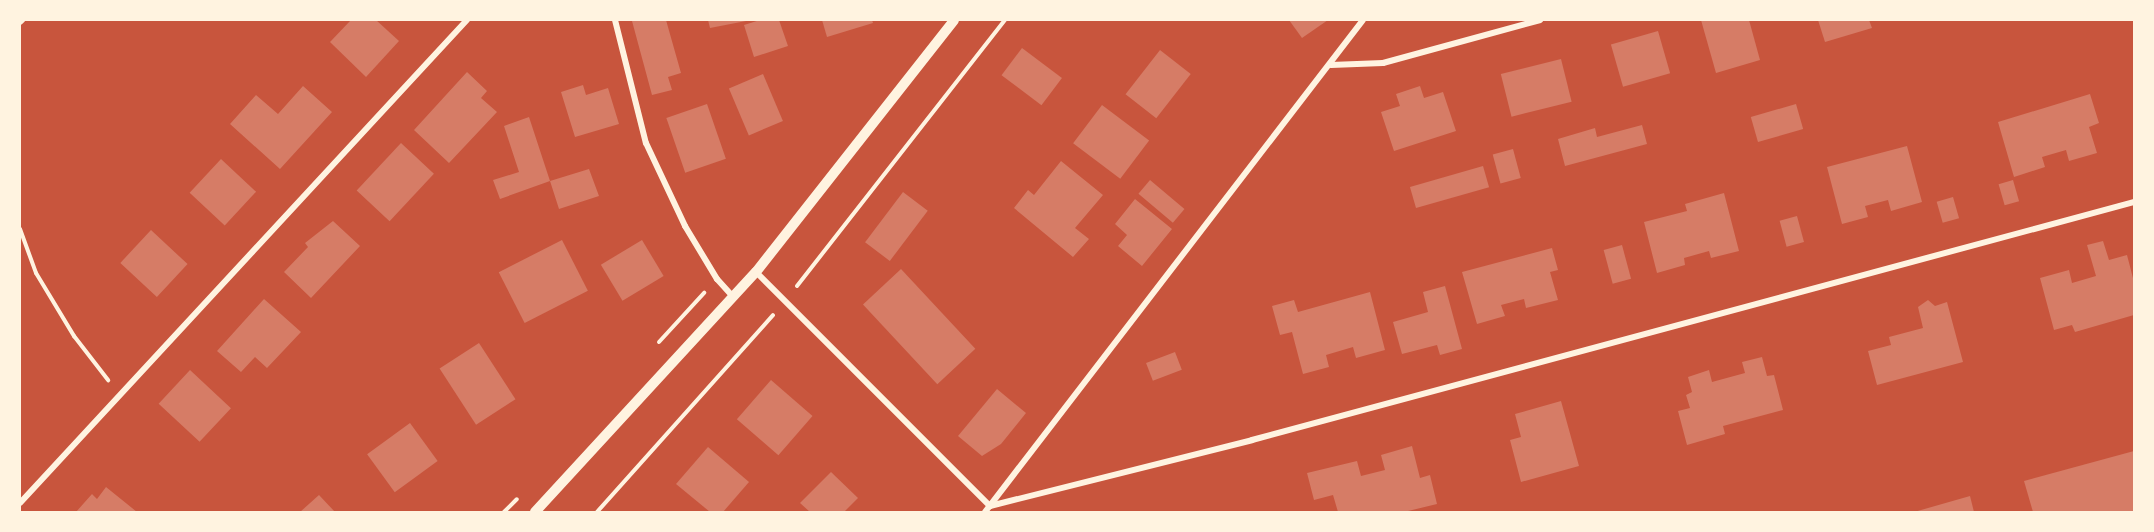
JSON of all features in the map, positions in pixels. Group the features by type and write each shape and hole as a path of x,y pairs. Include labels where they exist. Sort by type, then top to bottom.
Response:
{"street":[{"path":"20,503 118,394 467,20"},
{"path":"615,20 646,142 685,226 717,279 733,297"},
{"path":"534,513 756,272 954,20"},
{"path":"985,513 1331,65 1363,20"},
{"path":"1331,65 1383,63 1540,20"},
{"path":"990,506 1252,440 2134,202"},
{"path":"756,272 990,506"}],"path":[{"path":"597,513 785,301 1005,20"},
{"path":"20,229 36,273 74,336 118,394"}],"building":[{"path":"351,20 376,20 399,41 366,77 330,42"},
{"path":"666,20 681,73 668,77 672,90 652,95 632,21"},
{"path":"708,20 745,20 746,21 710,28"},
{"path":"760,20 779,20 788,46 754,57 744,25"},
{"path":"822,20 872,20 873,23 827,37"},
{"path":"1289,20 1328,20 1302,38"},
{"path":"1701,20 1749,20 1760,60 1716,73"},
{"path":"1818,20 1869,20 1872,28 1825,42"},
{"path":"1658,31 1670,73 1623,87 1611,45"},
{"path":"1022,48 1062,78 1041,105 1002,75"},
{"path":"1160,50 1191,74 1156,118 1126,94"},
{"path":"1561,59 1572,102 1511,117 1501,74"},
{"path":"467,72 487,91 481,98 497,112 449,163 414,130"},
{"path":"763,74 783,121 749,135 729,88"},
{"path":"583,85 586,95 608,88 619,124 575,137 561,92"},
{"path":"303,86 332,112 280,169 230,124 256,95 278,114"},
{"path":"1420,86 1424,98 1443,92 1456,131 1394,151 1381,112 1400,106 1396,94"},
{"path":"2090,94 2099,123 2089,127 2097,153 2069,161 2066,150 2042,157 2045,167 2014,177 1998,122"},
{"path":"707,104 726,159 685,173 666,118"},
{"path":"1796,104 1803,129 1758,142 1751,117"},
{"path":"1102,105 1149,141 1120,179 1073,143"},
{"path":"529,117 550,181 500,199 493,180 519,172 504,126"},
{"path":"1642,125 1647,144 1565,166 1558,139 1595,128 1597,137"},
{"path":"401,143 434,174 390,221 357,191"},
{"path":"1907,146 1922,202 1891,211 1888,200 1865,206 1868,217 1842,224 1827,167"},
{"path":"1513,149 1521,178 1500,183 1493,154"},
{"path":"221,159 256,192 225,225 190,193"},
{"path":"1061,161 1103,195 1075,228 1089,239 1073,257 1014,208 1028,190 1034,195"},
{"path":"1483,166 1489,187 1416,208 1410,187"},
{"path":"589,169 599,196 559,209 550,181"},
{"path":"1150,180 1184,209 1173,223 1138,194"},
{"path":"2013,180 2019,201 2005,205 1999,184"},
{"path":"903,192 928,211 890,261 865,242"},
{"path":"1724,193 1739,251 1711,258 1709,251 1684,258 1685,265 1657,273 1644,222 1687,211 1685,204"},
{"path":"1953,197 1959,218 1943,223 1937,202"},
{"path":"1135,199 1172,229 1142,266 1118,246 1127,235 1115,224"},
{"path":"1797,216 1804,242 1787,247 1780,221"},
{"path":"333,221 360,246 311,298 284,272 308,247 305,243"},
{"path":"151,230 188,264 157,297 120,263"},
{"path":"562,240 588,291 525,323 499,272"},
{"path":"642,240 664,276 622,301 601,265"},
{"path":"2103,241 2109,260 2127,255 2134,282 2134,315 2075,332 2072,325 2054,330 2040,278 2069,270 2072,283 2096,276 2087,245"},
{"path":"1622,245 1631,279 1613,284 1604,250"},
{"path":"1552,248 1558,270 1550,272 1558,300 1526,308 1524,299 1501,305 1505,316 1477,324 1462,272"},
{"path":"901,269 975,349 937,384 863,304"},
{"path":"1445,286 1462,349 1440,355 1437,345 1402,354 1393,322 1428,312 1423,292"},
{"path":"1370,292 1385,350 1356,358 1353,347 1326,355 1329,367 1303,374 1292,332 1280,335 1272,306 1294,300 1298,312"},
{"path":"264,299 301,332 267,368 255,357 241,372 217,351"},
{"path":"1928,300 1935,306 1947,302 1963,362 1877,385 1868,351 1891,345 1889,337 1923,328 1918,307"},
{"path":"479,343 515,399 476,425 440,369"},
{"path":"1175,352 1182,370 1153,381 1146,363"},
{"path":"1762,357 1767,376 1774,375 1783,410 1723,426 1725,434 1687,445 1678,411 1690,408 1686,395 1692,392 1688,377 1709,370 1712,382 1745,373 1742,362"},
{"path":"190,370 231,408 200,442 159,404"},
{"path":"771,380 813,416 778,455 737,419"},
{"path":"997,389 1026,413 1001,444 982,456 958,436"},
{"path":"1561,401 1579,466 1521,482 1510,440 1521,437 1515,414"},
{"path":"410,423 438,461 395,492 367,454"},
{"path":"1412,446 1420,478 1430,475 1437,504 1404,512 1338,512 1333,495 1314,500 1307,473 1357,461 1361,476 1385,470 1381,455"},
{"path":"708,447 749,482 723,512 710,512 676,484"},
{"path":"2134,451 2134,512 2033,512 2024,481"},
{"path":"831,472 858,498 844,512 810,512 800,503"},
{"path":"106,487 137,512 76,512 92,494 97,499"},
{"path":"319,495 335,512 300,512"},
{"path":"1970,496 1974,512 1914,512"}]}
